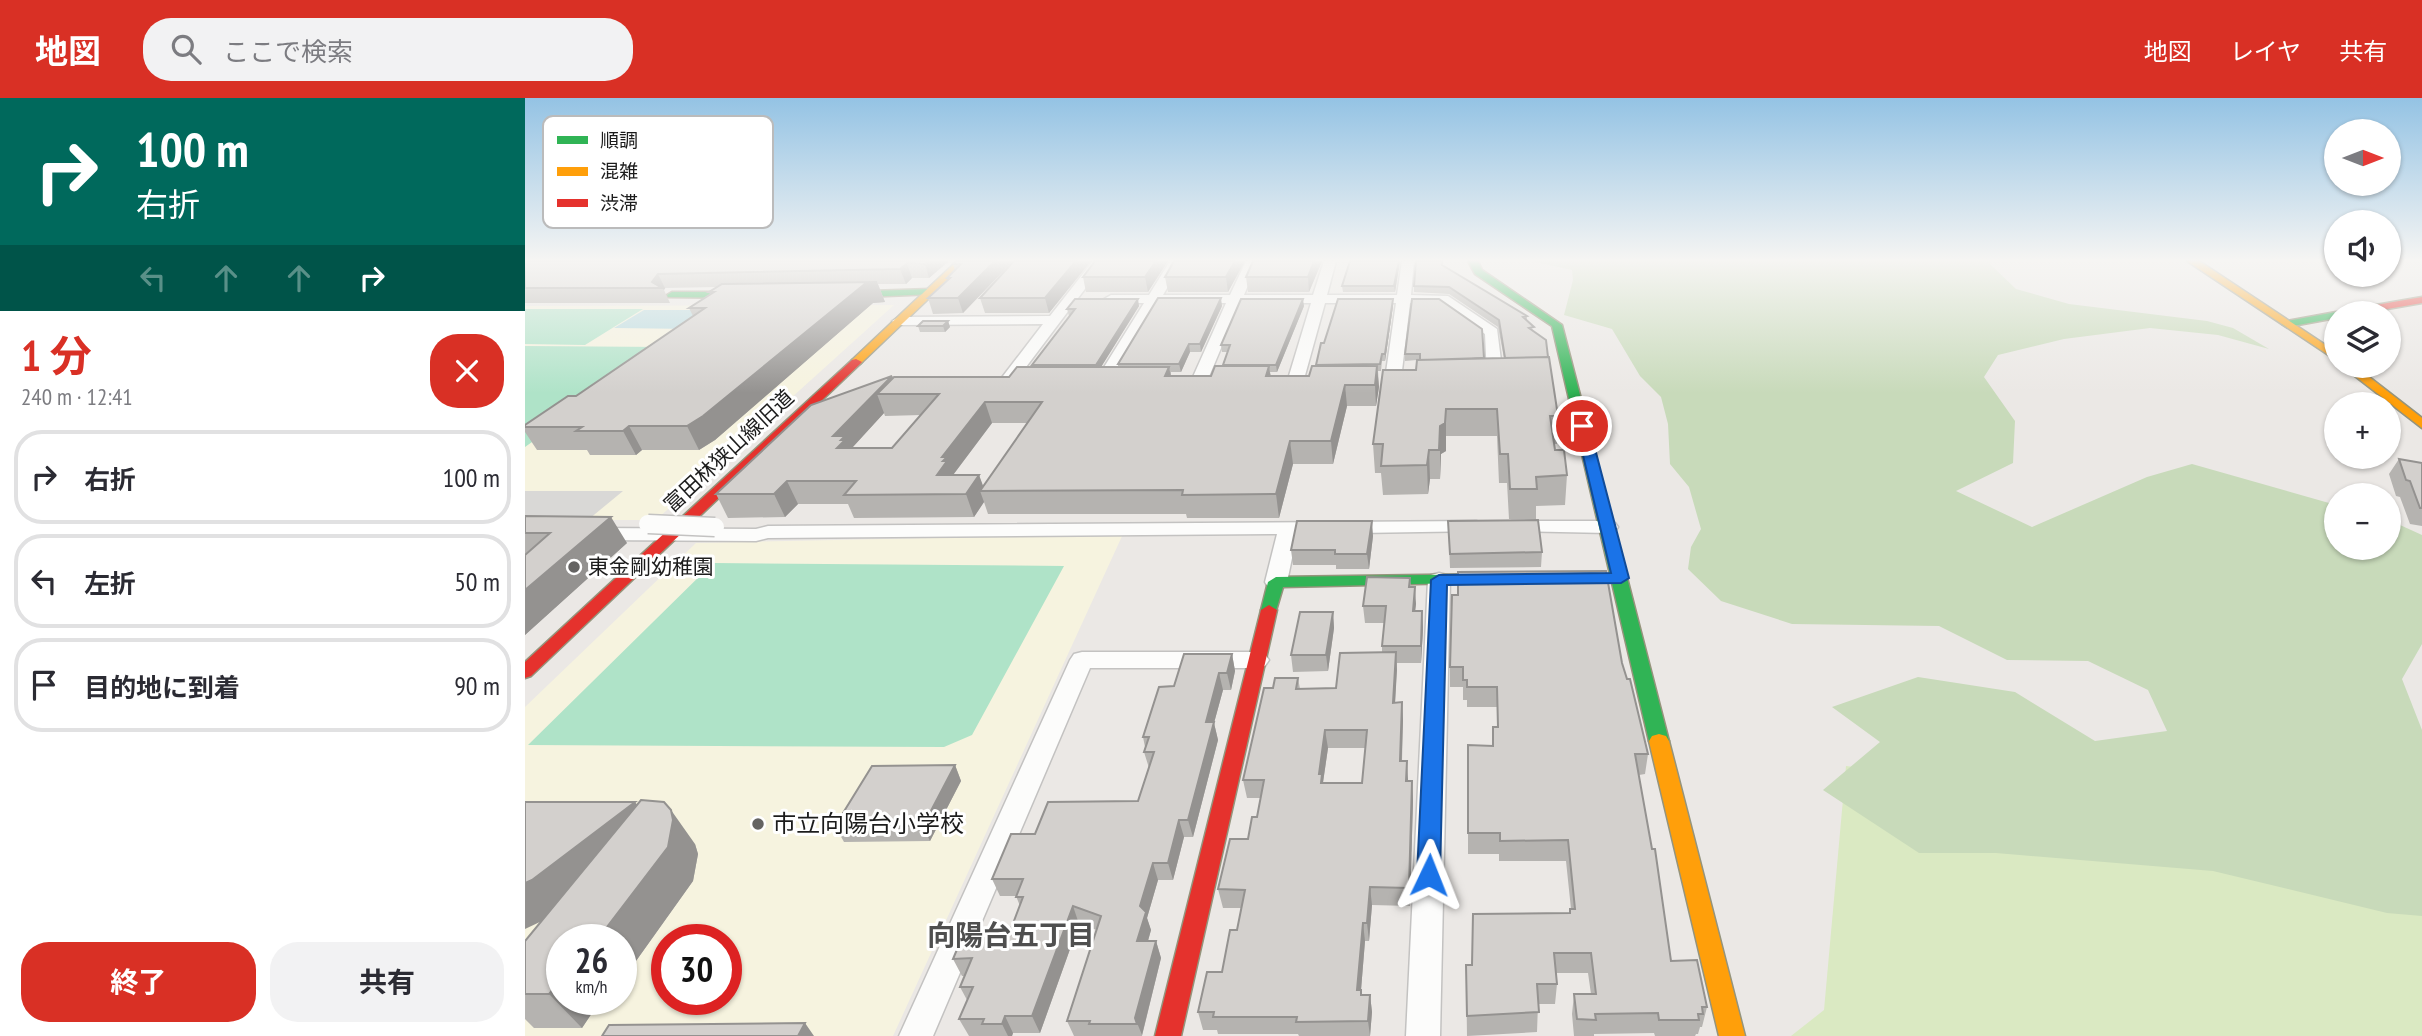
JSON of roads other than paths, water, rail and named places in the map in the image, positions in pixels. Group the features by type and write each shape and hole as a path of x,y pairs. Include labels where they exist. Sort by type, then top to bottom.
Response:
{"street":[{"name":"富田林狭山線旧道","path":"525,672 916,305"},
{"path":"967,321 982,305"},
{"path":"1035,380 1008,380 1053,320 1075,305"},
{"path":"1104,380 1150,305"},
{"path":"1200,379 1232,305"},
{"path":"1296,379 1317,305"},
{"path":"1393,379 1402,305"},
{"path":"1452,305 1492,332 1494,377"},
{"path":"1527,305 1557,325 1563,375 1608,527 1614,578 1732,1036"},
{"path":"2258,305 2324,350"},
{"path":"2287,324 2324,317"},
{"path":"899,321 1053,320"},
{"path":"2363,378 2422,424"},
{"path":"902,529 874,526 715,527 648,524 579,529 756,535 768,532 902,529 1608,527"},
{"path":"1168,1036 1288,528"},
{"path":"1276,582 1509,579"},
{"path":"1423,1036 1439,580"},
{"path":"916,1036 1082,660 1257,660"}],"water":[{"path":"644,310 720,310 693,329 614,328"}],"place":[{"name":"東金剛幼稚園","path":"574,567"},
{"name":"市立向陽台小学校","path":"758,824"}],"district":[{"name":"向陽台五丁目","path":"1011,935"}]}
